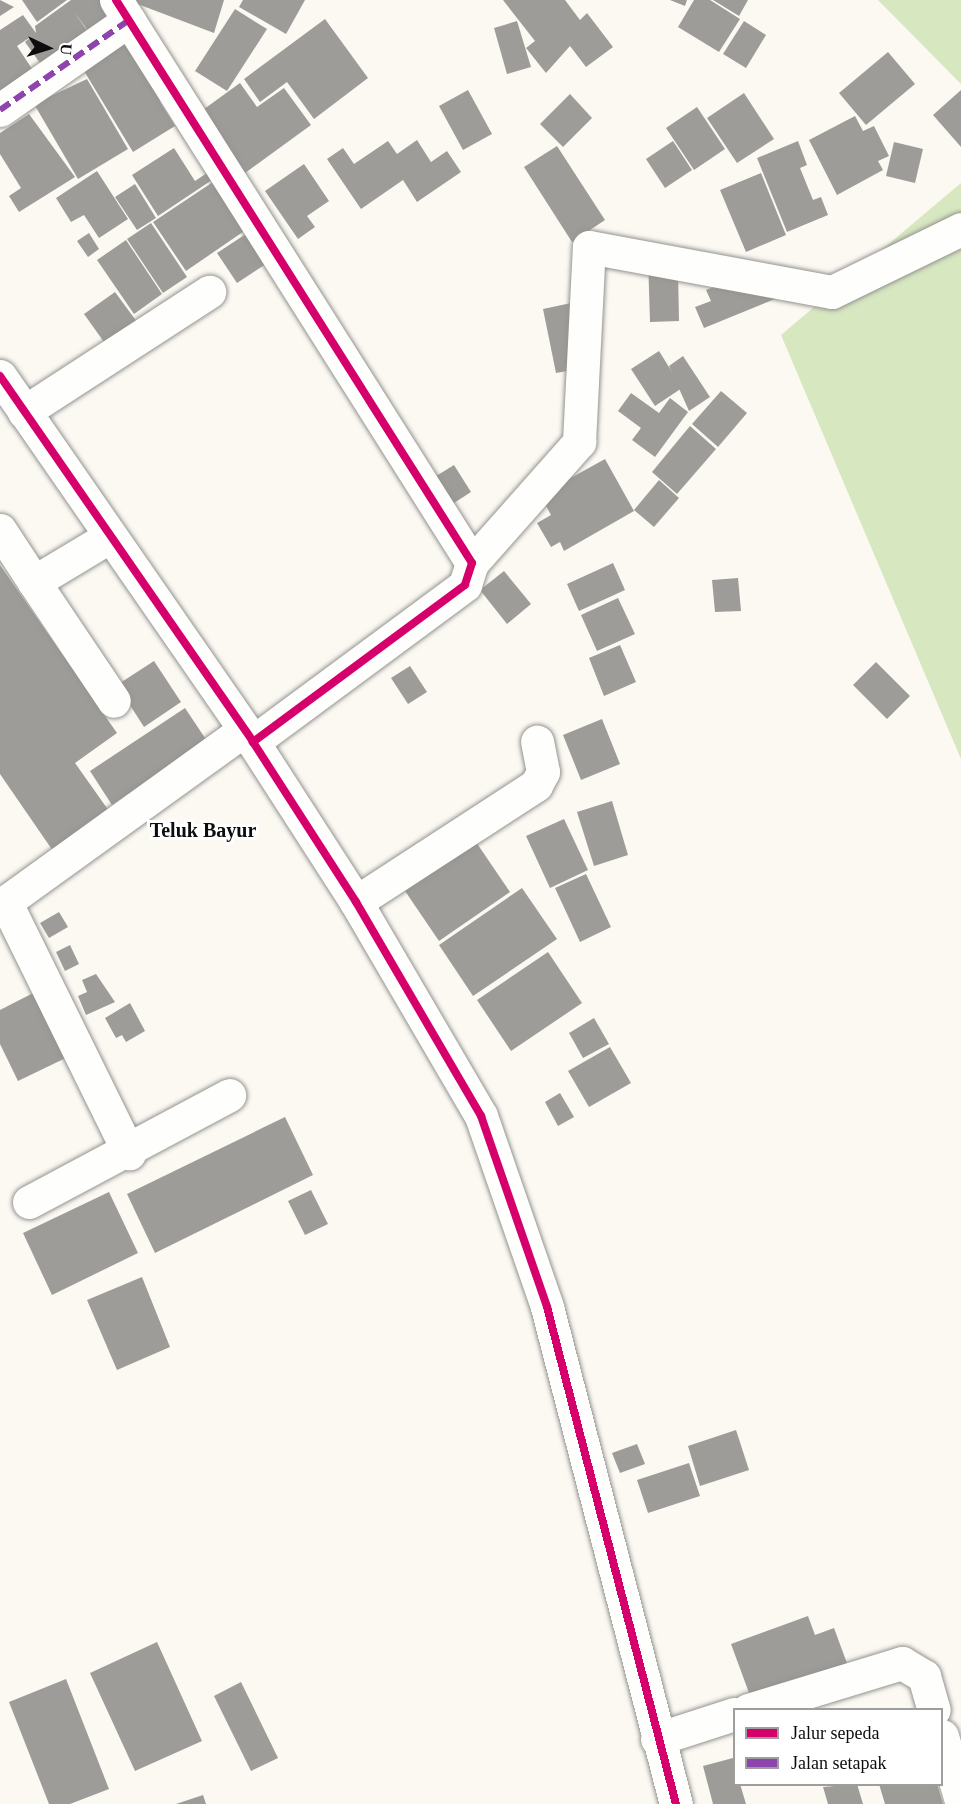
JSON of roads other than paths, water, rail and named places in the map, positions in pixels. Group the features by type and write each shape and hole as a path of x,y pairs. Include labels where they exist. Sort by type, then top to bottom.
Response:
{"street":[{"path":"0,110 122,10 472,563"},
{"path":"129,1153 3,904 465,585 472,563 579,441 589,247 832,292 961,229"},
{"path":"24,412 210,291"},
{"path":"0,376 248,736 356,902 481,1116 521,1221 676,1804"},
{"path":"0,530 114,701"},
{"path":"34,582 109,537"},
{"path":"356,902 536,785 543,772 537,742"},
{"path":"29,1202 129,1153 229,1095"},
{"path":"755,1708 902,1663 924,1676 933,1708"},
{"path":"657,1739 733,1715"},
{"path":"943,1739 961,1801"}],"district":[{"name":"Teluk Bayur","path":"203,830"}]}
